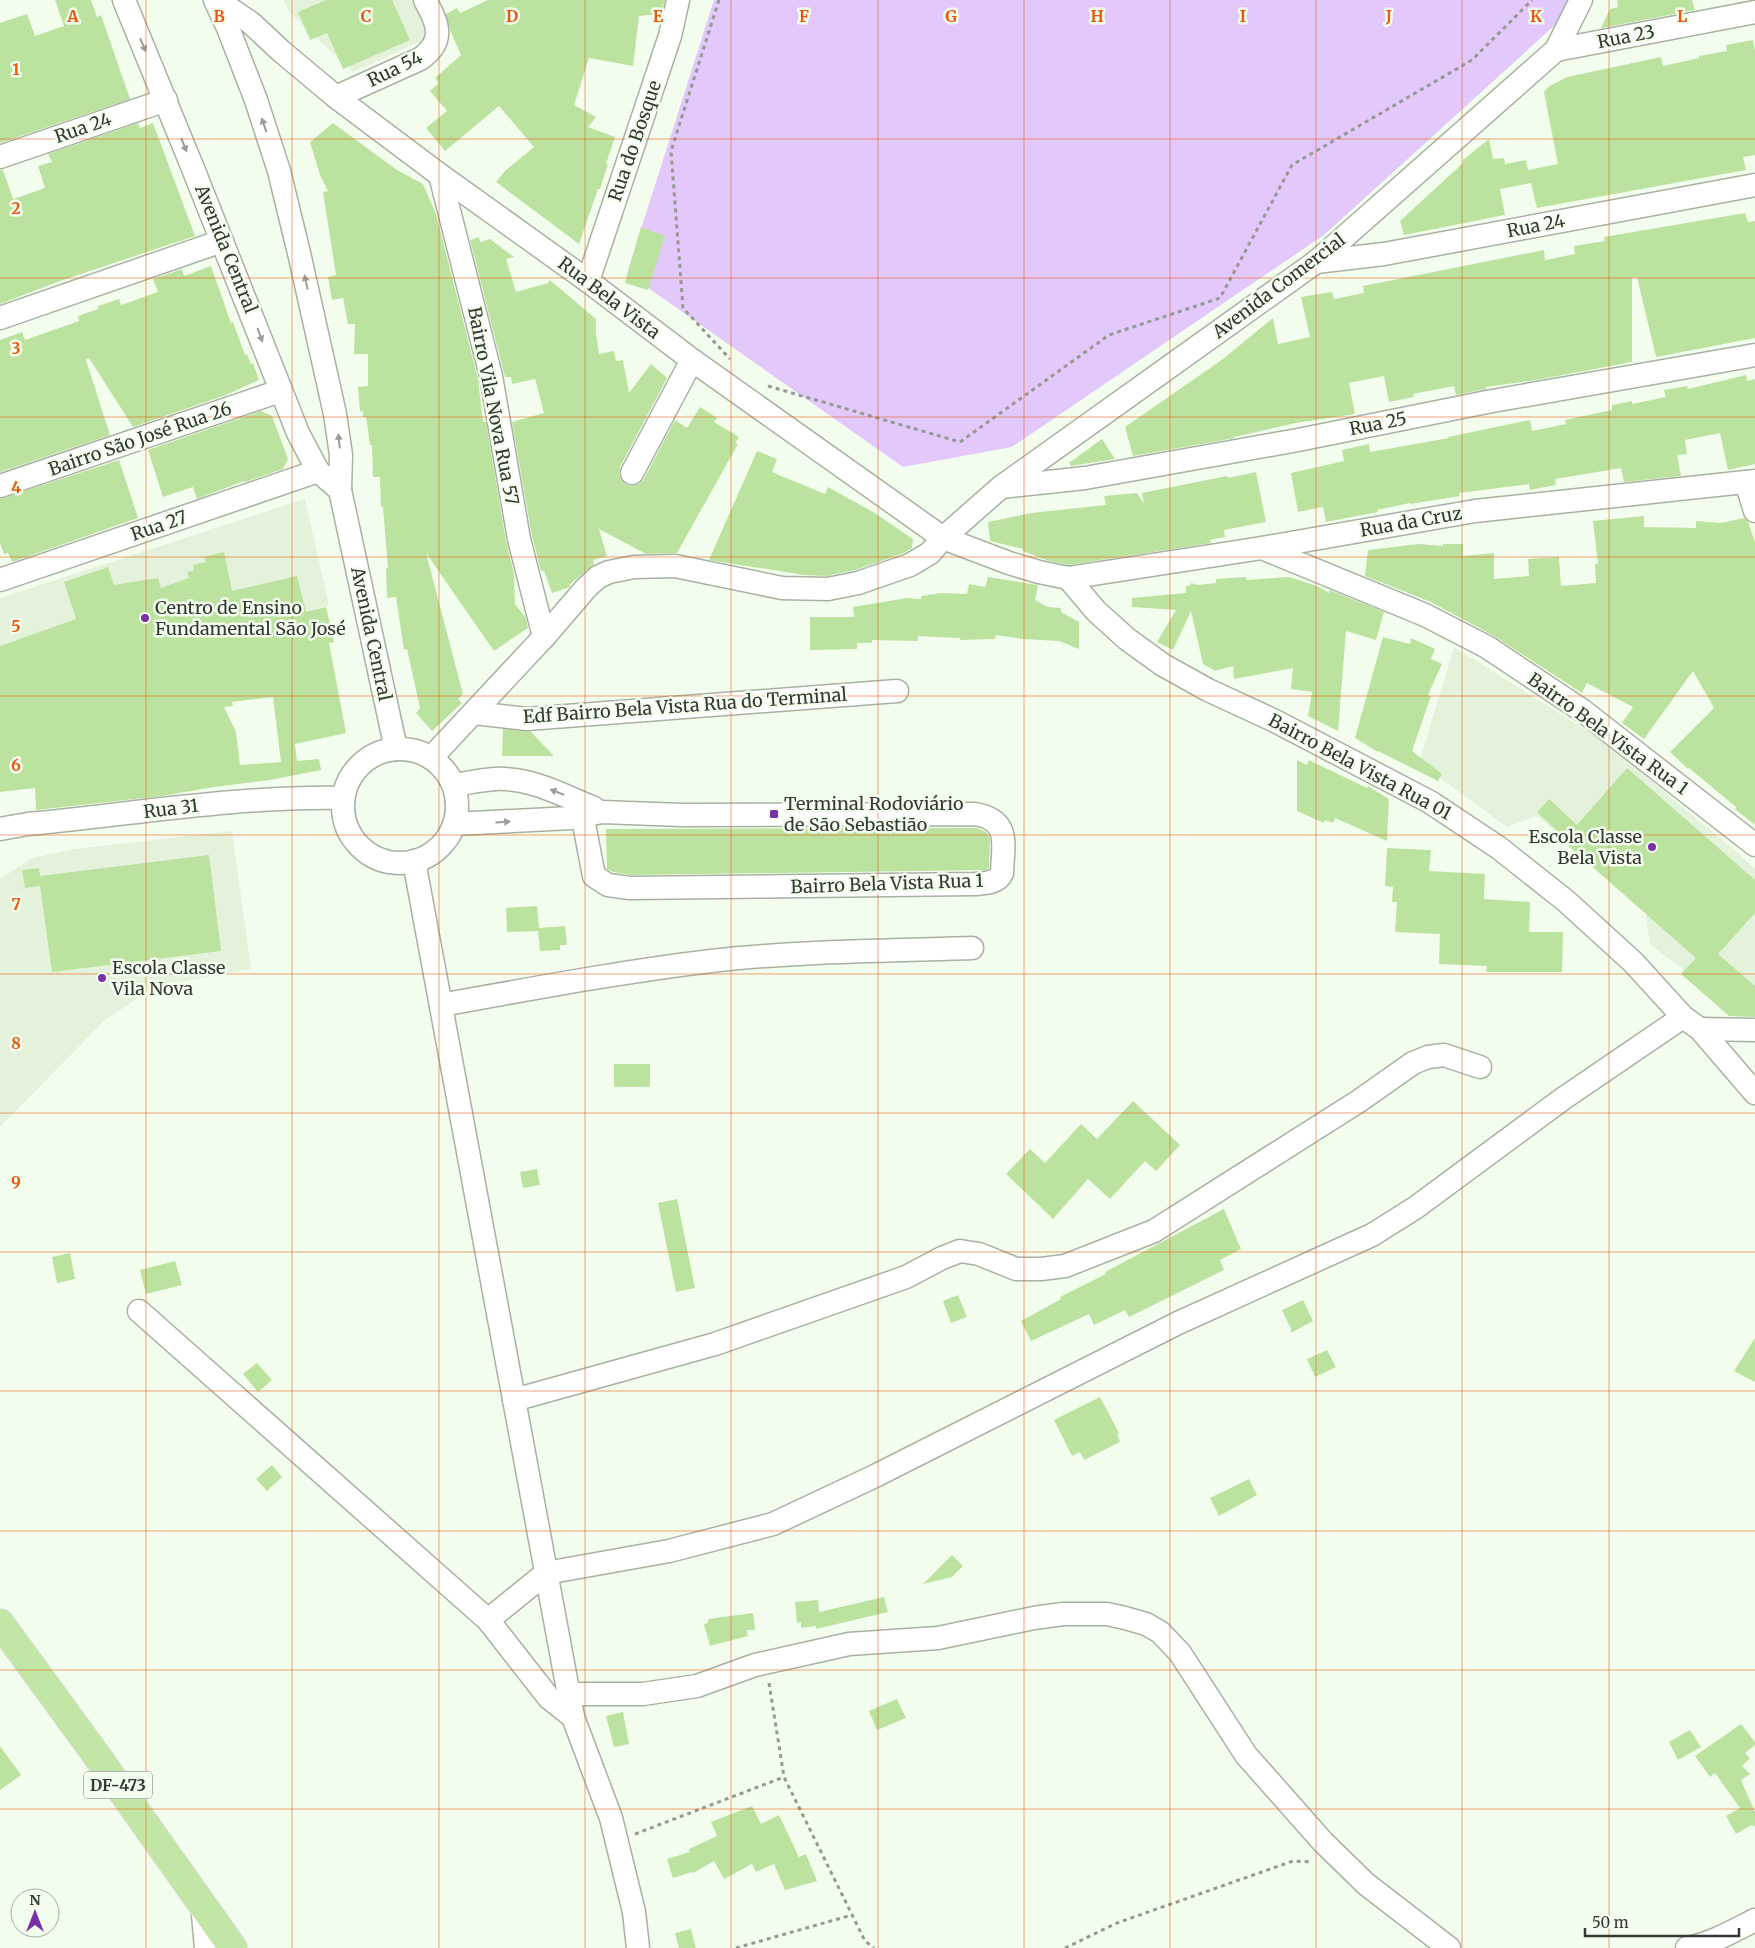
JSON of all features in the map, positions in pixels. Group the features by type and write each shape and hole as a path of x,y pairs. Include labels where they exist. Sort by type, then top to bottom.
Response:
{"main road":[{"name":"DF-473","path":"0,1623 233,1948"}],"street":[{"name":"Avenida Central","path":"124,0 166,100 298,434 318,471 340,490"},
{"name":"Avenida Central","path":"216,0 256,100 279,171 299,252 335,414 341,454 340,490 396,749"},
{"name":"Rua Bela Vista","path":"216,0 251,23 336,97 440,175 588,281 692,360 943,538 1016,565 1068,578"},
{"name":"Rua 54","path":"336,97 420,59 432,50 437,38 437,29 425,0"},
{"name":"Rua do Bosque","path":"588,281 670,36 678,0"},
{"name":"Avenida Comercial","path":"431,758 544,637 586,588 598,578 621,569 675,566 782,588 828,589 858,583 910,565 930,553 943,538 1001,488 1316,262 1556,50 1582,0"},
{"name":"Rua 23","path":"1556,50 1755,12"},
{"path":"228,28 246,38 281,51"},
{"name":"Rua 24","path":"0,157 166,100"},
{"name":"Bairro Vila Nova Rua 57","path":"440,175 491,376 519,539 544,637"},
{"name":"Rua 24","path":"1316,262 1384,254 1755,185"},
{"path":"0,318 222,241"},
{"name":"Rua 25","path":"1001,488 1044,484 1112,473 1298,440 1487,402 1755,355"},
{"path":"632,473 692,360"},
{"name":"Bairro São José Rua 26","path":"0,486 280,391"},
{"name":"Rua 27","path":"0,580 318,471"},
{"path":"1750,481 1755,511"},
{"name":"Rua da Cruz","path":"1068,578 1262,548 1475,511 1750,481"},
{"name":"Bairro Bela Vista Rua 1","path":"1262,548 1425,615 1487,647 1583,711 1755,845"},
{"name":"Bairro Bela Vista Rua 01","path":"1068,578 1096,611 1127,639 1163,665 1208,690 1275,721 1430,802 1499,848 1566,901 1634,962 1755,1093"},
{"name":"Edf Bairro Bela Vista Rua do Terminal","path":"474,713 527,719 897,691"},
{"path":"396,749 414,751 431,758 444,770 453,785 457,804 454,824 439,848 414,861 396,863 379,860 364,850 354,840 346,827 343,813 343,798 349,780 361,764 377,754 396,749"},
{"path":"453,785 496,779 521,780 559,793 588,810"},
{"name":"Rua 31","path":"0,829 28,824 220,802 265,798 343,798"},
{"path":"454,824 528,821 588,810"},
{"name":"Bairro Bela Vista Rua 1","path":"588,810 682,816 976,814 994,819 1001,829 1002,873 1001,877 997,880 976,884 615,887 596,878 593,873 589,844 588,810"},
{"path":"414,861 573,1717 611,1818 634,1912 638,1948"},
{"path":"441,1005 587,978 712,961 830,952 972,948"},
{"path":"488,1620 546,1573 669,1551 773,1524 910,1459 1178,1323 1372,1234 1415,1208 1564,1098 1692,1023 1755,1030"},
{"path":"514,1400 715,1344 906,1277 942,1258 960,1252 979,1254 1016,1269 1034,1270 1065,1266 1154,1231 1359,1101 1414,1063 1428,1057 1444,1055 1480,1067"},
{"path":"139,1311 488,1620 549,1698 573,1717"},
{"path":"569,1694 643,1694 698,1686 766,1663 849,1644 938,1638 1015,1621 1062,1614 1107,1614 1146,1624 1160,1632 1180,1653 1246,1755 1323,1842 1366,1884 1449,1948"},
{"path":"202,1904 206,1948"},
{"path":"1686,1948 1727,1934 1755,1920"}],"path":[{"path":"719,0 671,151 683,308 736,366"},
{"path":"759,383 960,442 1108,335 1220,298 1292,165 1472,60 1532,0"},
{"path":"766,1663 784,1778 865,1941 874,1948"},
{"path":"617,1841 784,1778"},
{"path":"1065,1948 1117,1923 1292,1861 1345,1864"},
{"path":"736,1948 852,1915"}],"shaded area":[{"path":"283,0 413,0 430,37 353,72 291,14"},
{"path":"714,0 1572,0 1565,16 1324,235 1012,447 903,467 627,273"},
{"name":"Centro de Ensino Fundamental São José","path":"305,499 329,605 0,713 0,598"},
{"name":"Escola Classe Bela Vista","path":"1454,647 1605,742 1755,868 1755,1016 1736,1011 1650,944 1645,909 1537,816 1507,827 1419,763"},
{"name":"Escola Classe Vila Nova","path":"232,831 251,969 156,986 105,1020 0,1127 0,879 32,858 75,849"}],"building":[{"path":"55,0 91,0 97,17 101,15 130,99 0,143 0,23 27,14 35,36 64,26"},
{"path":"326,0 392,0 410,40 343,69 327,33 310,40 298,12"},
{"path":"488,0 665,0 661,14 639,16 633,66 589,58 574,105 596,117 588,127 615,137 600,189 598,189 579,244 496,182 505,171 534,147 499,106 445,151 426,128 447,111 430,91 439,83 435,78 461,55 450,30 446,14 457,8 460,13"},
{"path":"1617,0 1692,0 1695,10 1601,28 1610,9 1618,7"},
{"path":"1753,40 1755,51 1755,155 1743,157 1746,170 1537,208 1531,183 1500,189 1505,215 1404,235 1400,221 1463,163 1463,160 1489,139 1493,159 1504,158 1505,164 1526,160 1528,170 1558,164 1544,92 1548,87 1567,77 1661,57 1663,66 1699,58 1699,56 1727,51 1726,45"},
{"path":"138,123 140,128 153,123 195,236 60,281 0,304 0,170 3,170 13,199 45,188 38,166 52,162 48,154"},
{"path":"333,123 397,170 423,184 436,214 478,379 483,422 486,422 506,541 514,574 515,604 526,618 528,628 494,651 426,553 463,694 458,699 462,703 432,731 416,713 420,708 407,649 404,650 396,597 387,598 386,568 388,568 383,507 381,507 380,477 373,477 372,445 370,445 366,417 363,417 363,411 360,412 358,387 368,386 368,354 354,354 355,324 348,324 343,298 332,300 328,277 336,275 323,192 328,191 320,175 310,142"},
{"path":"1745,213 1748,222 1755,221 1755,338 1656,357 1637,277 1632,278 1632,362 1536,380 1486,387 1486,389 1456,395 1454,386 1413,394 1414,397 1389,402 1384,376 1349,383 1355,414 1296,423 1235,438 1133,456 1125,427 1223,359 1273,318 1278,344 1310,337 1301,297 1332,292 1334,299 1364,293 1363,286 1544,250 1545,260 1575,254 1574,246 1605,241 1604,237"},
{"path":"641,227 665,236 648,290 625,283"},
{"path":"479,237 480,242 490,239 514,257 506,259 516,292 548,283 550,280 596,319 599,354 614,351 616,361 623,360 629,393 651,364 667,378 620,467 619,474 625,484 632,486 639,484 644,479 675,420 687,428 700,407 717,418 714,422 739,437 735,443 738,444 677,553 646,554 599,529 607,556 593,560 594,564 570,584 570,587 552,593 544,571 541,571 532,536 512,422 544,413 535,379 512,384 511,377 505,377 470,240"},
{"path":"211,266 231,323 233,322 245,355 247,354 251,364 253,363 259,380 226,395 133,427 89,358 86,360 110,435 0,472 0,340 22,332 25,340 79,321 78,316 98,309 98,306 119,299 121,305 158,292 153,279 182,269 184,276"},
{"path":"1746,375 1747,381 1755,379 1755,464 1728,470 1720,433 1685,440 1687,454 1677,455 1681,476 1624,482 1621,468 1555,479 1556,485 1530,490 1529,484 1459,493 1460,496 1410,503 1377,510 1378,512 1326,522 1323,507 1298,512 1291,473 1344,461 1342,450 1369,444 1370,452 1449,438 1530,420 1532,431 1566,424 1565,420 1612,410 1612,405 1632,401 1632,404 1666,397 1664,390 1687,386 1688,389"},
{"path":"261,411 272,416 288,459 283,469 244,481 197,499 193,487 163,497 148,450"},
{"path":"1102,439 1115,459 1071,466 1069,463"},
{"path":"757,451 777,459 772,472 825,494 828,487 873,512 913,539 912,548 904,553 855,570 827,576 804,575 709,560"},
{"path":"119,460 138,518 12,562 8,553 4,554 0,543 0,499"},
{"path":"1256,472 1266,522 1224,530 1225,537 1210,540 1211,543 1068,565 1046,560 1023,551 1023,549 990,541 988,522 1031,513 1106,505 1104,496 1137,493 1144,504 1142,493"},
{"path":"1644,516 1644,527 1696,528 1696,521 1721,523 1744,518 1748,522 1755,542 1755,825 1670,752 1714,708 1693,671 1644,739 1622,723 1633,707 1587,683 1582,693 1494,636 1431,602 1365,576 1368,550 1419,544 1443,546 1443,544 1463,544 1463,556 1494,553 1494,579 1529,576 1528,559 1559,557 1561,586 1596,583 1595,564 1598,564 1593,521"},
{"path":"224,552 232,591 297,576 306,612 326,607 334,642 329,643 346,733 295,744 297,761 319,759 321,770 270,780 162,796 36,810 35,788 0,792 0,646 76,619 64,582 108,567 114,585 158,578 161,588 189,578 187,572 194,571 193,565 206,562 204,557","holes":["273,697 281,762 240,765 236,732 224,707 233,706 232,702"]},
{"path":"988,577 1038,585 1035,600 1048,607 1061,608 1061,612 1079,622 1079,649 1059,641 996,635 995,639 960,640 960,638 918,636 918,641 872,640 872,643 857,643 857,649 810,650 810,617 854,617 853,607 907,598 921,599 921,596 941,593 967,594 969,584 985,587"},
{"path":"1246,577 1246,580 1289,577 1317,586 1329,593 1329,590 1384,612 1376,640 1346,631 1338,731 1308,716 1312,692 1291,689 1293,668 1234,679 1233,666 1215,671 1203,664 1191,611 1173,650 1157,642 1176,610 1132,607 1132,598 1186,593 1186,586 1190,586 1191,583 1198,585 1216,583 1216,579"},
{"path":"1383,637 1410,644 1411,638 1435,649 1431,659 1442,664 1428,695 1431,696 1412,751 1442,774 1438,781 1378,752 1355,738"},
{"path":"503,729 531,732 554,756 502,756"},
{"path":"1297,760 1307,765 1309,760 1367,788 1368,786 1389,799 1387,841 1335,818 1333,823 1325,820 1324,823 1297,811"},
{"path":"1627,768 1755,880 1755,913 1718,954 1755,986 1755,1017 1729,1016 1681,974 1696,958 1563,841 1565,838 1537,812 1549,799 1577,825"},
{"path":"977,828 986,832 990,838 989,868 985,870 631,875 607,869 606,829"},
{"path":"1387,848 1431,850 1429,871 1485,874 1484,899 1530,902 1529,932 1563,932 1562,972 1486,972 1487,966 1439,964 1440,934 1395,932 1397,902 1392,902 1393,887 1385,886"},
{"path":"209,855 221,951 52,972 40,886 25,888 22,870 39,868 40,876"},
{"path":"537,906 539,928 565,926 567,945 560,945 560,950 540,951 538,931 507,932 506,908"},
{"path":"614,1064 650,1064 650,1087 614,1087"},
{"path":"1133,1101 1180,1145 1156,1171 1145,1161 1110,1199 1088,1179 1053,1219 1006,1174 1030,1149 1045,1163 1081,1124 1097,1139"},
{"path":"537,1169 540,1185 523,1188 520,1172"},
{"path":"677,1199 695,1288 676,1292 658,1203"},
{"path":"1224,1209 1241,1249 1220,1260 1224,1270 1129,1317 1125,1310 1094,1325 1089,1314 1031,1341 1021,1321 1061,1299 1060,1297 1106,1274 1105,1272"},
{"path":"70,1253 75,1279 57,1283 52,1257"},
{"path":"175,1261 182,1285 146,1294 140,1270"},
{"path":"958,1295 967,1317 951,1323 943,1301"},
{"path":"1303,1300 1313,1321 1291,1333 1282,1310"},
{"path":"1755,1338 1755,1382 1734,1371"},
{"path":"1327,1350 1336,1367 1315,1377 1307,1359"},
{"path":"257,1363 272,1380 258,1392 243,1374"},
{"path":"1100,1397 1119,1433 1117,1434 1120,1442 1084,1460 1080,1452 1072,1456 1054,1420"},
{"path":"272,1465 282,1477 267,1491 256,1479"},
{"path":"1249,1479 1257,1495 1219,1516 1210,1498"},
{"path":"952,1555 963,1566 952,1577 923,1584"},
{"path":"884,1597 888,1612 816,1629 816,1626 801,1628 801,1622 797,1623 795,1602 818,1600 819,1612"},
{"path":"753,1613 755,1630 747,1630 748,1636 710,1646 704,1624 708,1623 708,1619"},
{"path":"897,1699 906,1718 877,1730 869,1711"},
{"path":"623,1712 629,1744 614,1747 606,1716"},
{"path":"1741,1724 1755,1742 1755,1745 1745,1753 1750,1758 1742,1766 1750,1774 1741,1780 1755,1812 1755,1827 1752,1825 1736,1834 1726,1816 1740,1808 1715,1773 1710,1777 1695,1756"},
{"path":"1690,1730 1701,1747 1678,1760 1669,1742"},
{"path":"0,1746 21,1775 0,1790"},
{"path":"752,1806 761,1824 779,1815 799,1857 806,1854 817,1881 785,1890 774,1864 756,1872 752,1864 724,1879 714,1861 693,1873 673,1878 667,1859 690,1852 689,1849 717,1836 711,1822"},
{"path":"691,1929 696,1948 679,1948 675,1933"}],"place":[{"name":"Centro de Ensino Fundamental São José","path":"145,618"},
{"name":"Terminal Rodoviário de São Sebastião","path":"774,814"},
{"name":"Escola Classe Bela Vista","path":"1652,847"},
{"name":"Escola Classe Vila Nova","path":"102,978"}]}
